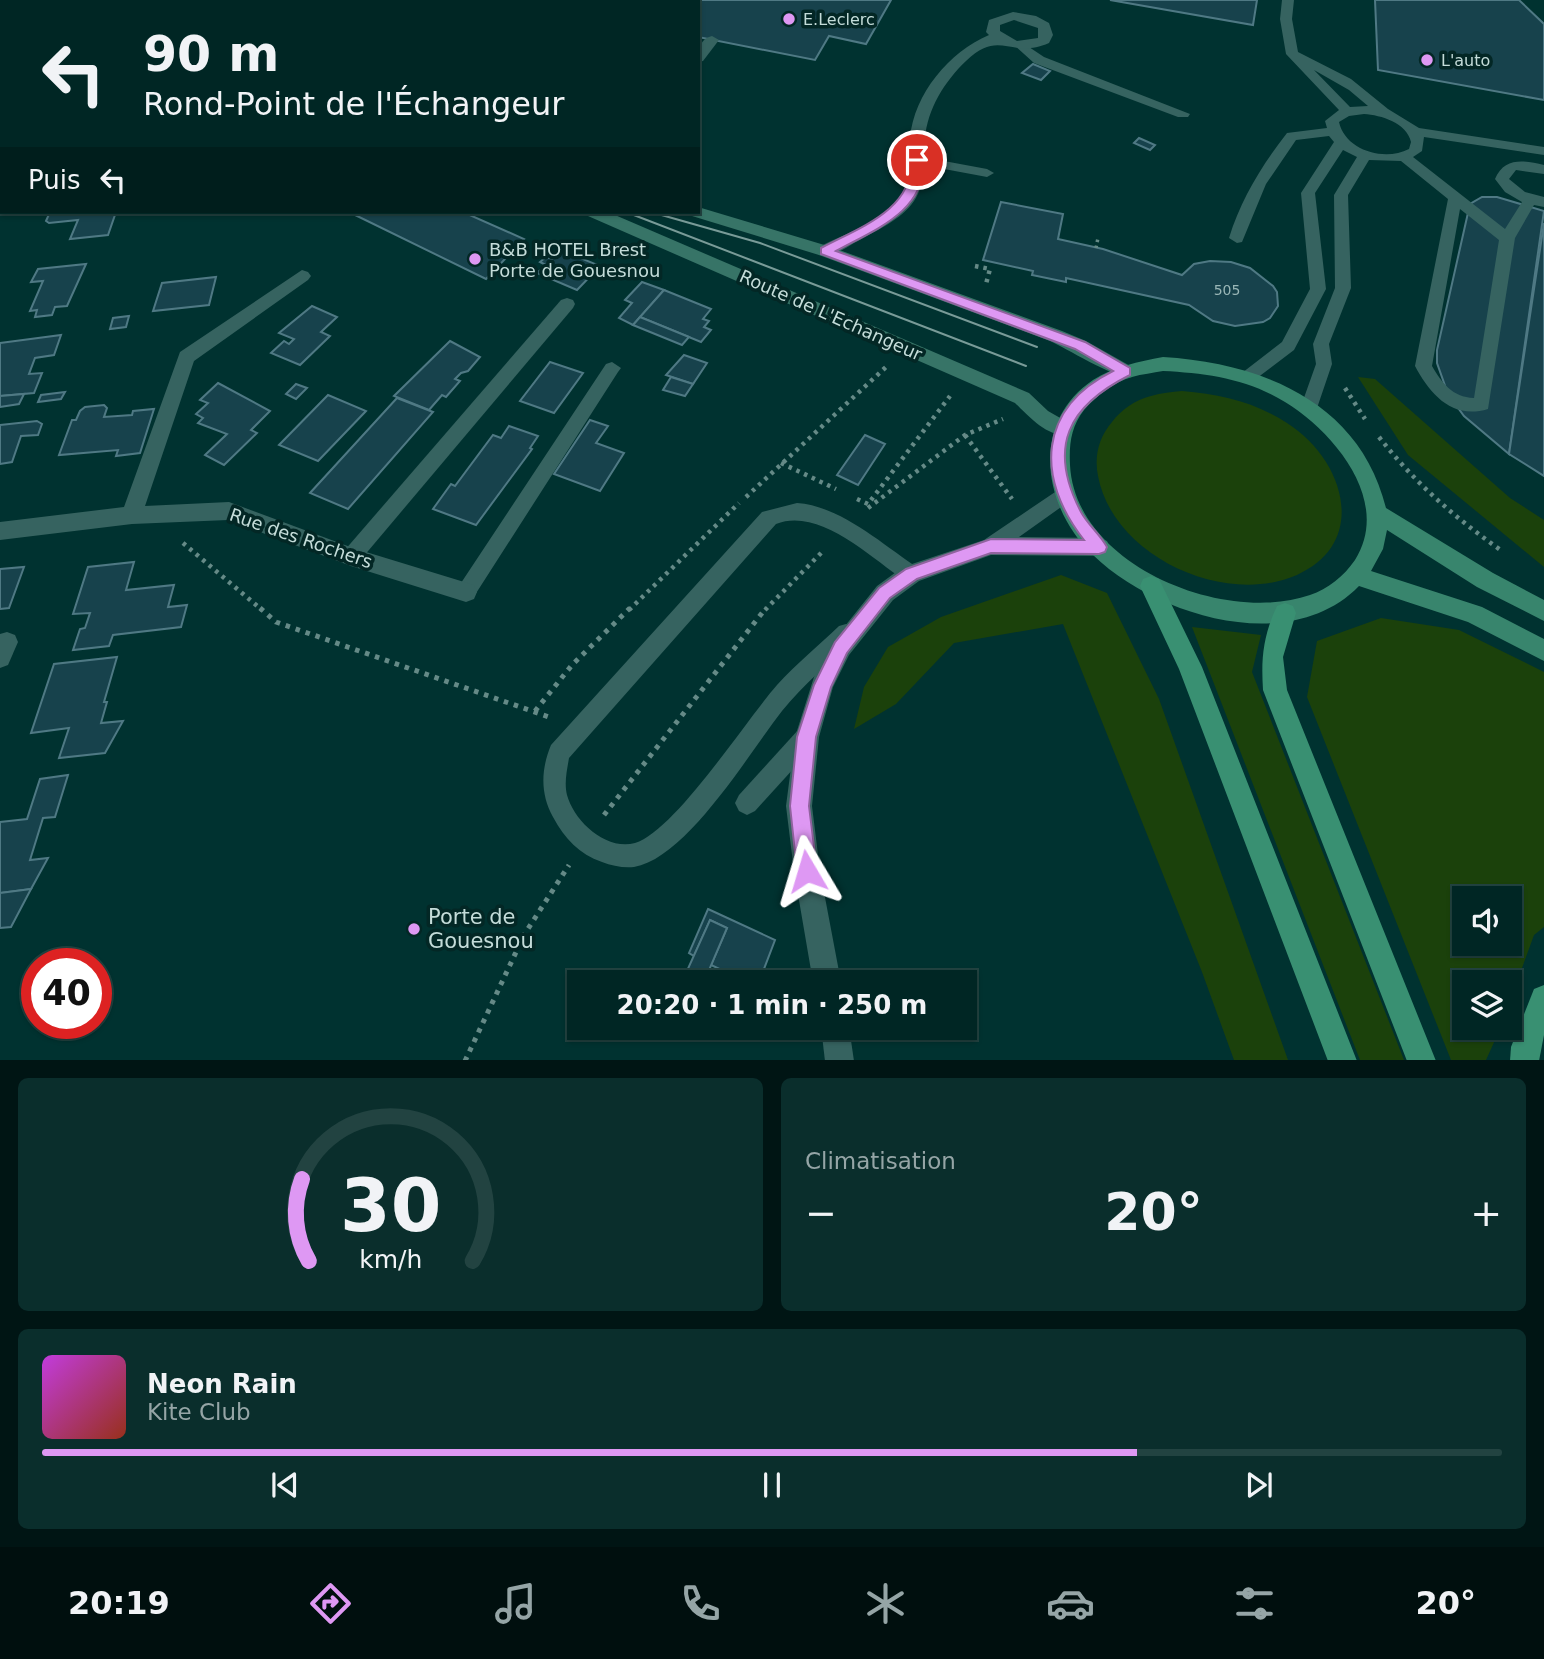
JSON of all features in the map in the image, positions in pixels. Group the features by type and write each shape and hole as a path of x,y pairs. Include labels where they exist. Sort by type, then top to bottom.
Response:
{"highway":[{"path":"1151,586 1190,667 1343,1060"},
{"path":"1285,613 1272,657 1275,690 1422,1060"},
{"path":"1524,1060 1525,1046 1544,999"}],"main road":[{"path":"700,213 825,251 1080,346 1125,372"},
{"name":"Route de L'Echangeur","path":"599,214 1022,398 1041,416 1062,428"},
{"path":"1163,364 1205,366 1247,376 1280,390 1309,409 1342,439 1366,475 1377,513 1373,547 1357,576 1326,599 1285,613 1229,612 1195,605 1151,586 1123,568 1099,547 1078,521 1064,494 1057,459 1062,428 1076,404 1097,385 1125,372 1163,364"},
{"path":"1377,513 1485,580 1544,611"},
{"path":"1357,576 1474,614 1544,651"}],"street":[{"path":"825,251 890,216 905,203 918,171 917,135 925,104 973,47 996,37 1020,45 1044,40 1046,35 1044,26 1031,19 1005,17 992,28 996,37"},
{"path":"700,55 712,40"},
{"path":"132,514 186,357 302,276"},
{"path":"825,970 807,871 799,806 807,737 822,685 841,648 884,593 911,574 991,546 1064,494"},
{"name":"Rue des Rochers","path":"0,531 132,514 229,511 351,557 466,592"},
{"path":"991,546 1099,547"},
{"path":"837,1040 840,1060"}],"lane":[{"path":"1288,0 1286,19 1292,54 1347,111"},
{"path":"1020,45 1039,60 1182,114"},
{"path":"1292,54 1355,88 1384,114"},
{"path":"1247,376 1288,346 1318,289 1308,193 1337,138 1332,121 1347,111 1358,110 1397,118 1415,132 1544,151"},
{"path":"1237,238 1241,218 1275,158 1292,136 1337,138 1365,155 1392,159 1404,157 1418,147 1415,132"},
{"path":"1482,142 1512,166"},
{"path":"1309,409 1324,365 1321,344 1343,288 1341,195 1365,155"},
{"path":"1404,157 1507,238"},
{"path":"917,160 987,173"},
{"path":"1455,198 1423,366 1435,386 1450,400 1466,406 1482,404 1507,238 1537,201 1511,191 1502,178 1506,169 1512,166 1532,166 1544,170"},
{"path":"351,557 567,304"},
{"path":"466,592 612,368"},
{"path":"872,608 778,699 675,830 640,854 608,853 584,841 558,808 552,780 559,753 769,518 785,511 806,512 826,519 911,574"},
{"path":"747,803 807,737"}],"path":[{"path":"1096,248 1098,238"},
{"path":"975,266 990,269 984,292"},
{"path":"535,711 572,665 780,463 889,364"},
{"path":"856,498 868,504 953,392"},
{"path":"465,1060 524,935 584,841 656,744 754,621 863,512 965,435 1010,416"},
{"path":"965,435 1027,520"},
{"path":"780,463 843,492"},
{"path":"132,514 176,537 276,622 535,711 578,730"}],"green space":[{"path":"1358,377 1375,379 1510,498 1544,520 1544,567 1408,455"},
{"path":"1182,391 1210,394 1250,404 1287,423 1307,439 1323,457 1341,500 1341,522 1334,542 1320,560 1297,575 1268,583 1237,584 1206,579 1176,567 1148,551 1125,530 1108,505 1098,476 1097,454 1101,440 1116,418 1134,403 1155,395"},
{"path":"1061,575 1107,593 1159,699 1288,1060 1234,1060 1202,972 1063,624 954,643 896,704 854,729 864,687 888,647 941,617"},
{"path":"1381,618 1459,630 1544,672 1544,927 1534,935 1521,970 1452,970 1452,1040 1495,1040 1486,1060 1451,1060 1307,697 1317,641"},
{"path":"1192,627 1261,635 1252,672 1404,1060 1360,1060"}],"building":[{"name":"E.Leclerc","path":"700,0 891,0 866,44 829,36 815,60 700,37"},
{"path":"1110,0 1257,0 1253,25"},
{"path":"1375,0 1519,0 1544,24 1544,100 1378,70"},
{"path":"1033,64 1050,71 1041,80 1022,73"},
{"path":"1139,138 1155,145 1150,150 1134,143"},
{"path":"1482,197 1497,197 1544,211 1509,454 1464,416 1448,394 1437,363 1437,350 1470,204"},
{"path":"1001,202 1063,214 1058,239 1103,249 1182,275 1194,264 1210,261 1231,262 1250,268 1273,286 1277,292 1278,306 1270,318 1263,322 1235,326 1213,321 1189,305 1066,278 1066,282 1032,275 1033,271 983,260"},
{"path":"49,214 115,214 108,235 70,239 78,220 46,221"},
{"name":"B&B HOTEL Brest Porte de Gouesnou","path":"353,214 468,214 524,239 486,279"},
{"path":"1544,223 1544,476 1509,454"},
{"path":"561,250 600,266 577,290 537,273 546,265 540,262 546,257 552,259"},
{"path":"86,264 67,306 55,307 52,315 35,317 37,310 30,311 43,281 31,282 38,269"},
{"path":"216,277 209,305 153,311 162,283"},
{"path":"642,282 664,290 633,325 619,318 632,303 625,300"},
{"path":"664,290 711,309 703,319 709,321 704,327 711,330 701,342 640,317"},
{"path":"312,306 337,317 321,332 330,336 300,365 271,353 284,341 289,344 294,339 279,333"},
{"path":"129,316 126,327 110,329 113,318"},
{"path":"640,317 689,337 682,345 633,325"},
{"path":"61,335 54,355 35,358 29,374 42,373 34,393 0,396 0,343"},
{"path":"450,341 480,357 468,371 455,379 460,381 446,397 442,395 429,410 394,396"},
{"path":"684,355 707,363 693,384 666,375"},
{"path":"550,362 583,373 554,413 520,401"},
{"path":"671,377 693,384 685,396 663,390"},
{"path":"218,383 270,411 251,430 257,433 224,465 205,455 227,434 198,423 203,418 196,414 208,403 200,400"},
{"path":"296,384 307,388 296,399 286,394"},
{"path":"65,392 61,399 38,402 41,395"},
{"path":"24,394 19,404 0,407 0,396"},
{"path":"328,395 366,411 318,461 279,445"},
{"path":"397,398 433,412 348,509 310,493"},
{"path":"104,405 107,408 104,417 132,415 133,411 154,409 140,453 116,456 118,450 59,455 72,420 76,420 80,411 85,407"},
{"path":"590,420 608,426 596,443 624,453 600,491 554,474"},
{"path":"37,421 42,424 38,435 21,436 12,462 0,464 0,425"},
{"path":"509,426 538,436 530,448 532,449 476,525 433,509 451,484 455,486 493,435 501,438"},
{"path":"865,435 885,444 858,485 837,475"},
{"path":"134,562 126,590 174,585 168,607 187,605 181,627 113,635 109,646 73,650 80,629 85,628 90,613 73,614 88,567"},
{"path":"24,567 9,608 0,609 0,569"},
{"path":"117,657 101,723 123,721 105,753 59,758 69,728 31,733 54,664"},
{"path":"68,775 55,817 43,818 30,860 48,858 31,889 0,893 0,822 27,819 40,779"},
{"path":"31,889 11,927 0,928 0,893"},
{"path":"708,909 775,940 764,970 722,970 711,965 727,928 710,920 694,956 689,953"},
{"path":"710,920 727,928 709,970 687,970"}],"tram line":[{"path":"631,214 1026,366"},
{"path":"658,214 760,243 1037,347"}],"place":[{"name":"E.Leclerc","path":"789,19"},
{"name":"L'auto","path":"1427,60"},
{"name":"B&B HOTEL Brest Porte de Gouesnou","path":"475,259"},
{"name":"Porte de Gouesnou","path":"414,929"}],"route":[{"path":"807,871 799,806 807,737 822,685 841,648 884,593 911,574 991,546 1099,547 1078,521 1064,494 1057,459 1062,428 1076,404 1097,385 1125,372 1080,346 825,251 890,216 905,203 918,171 917,160"}]}
